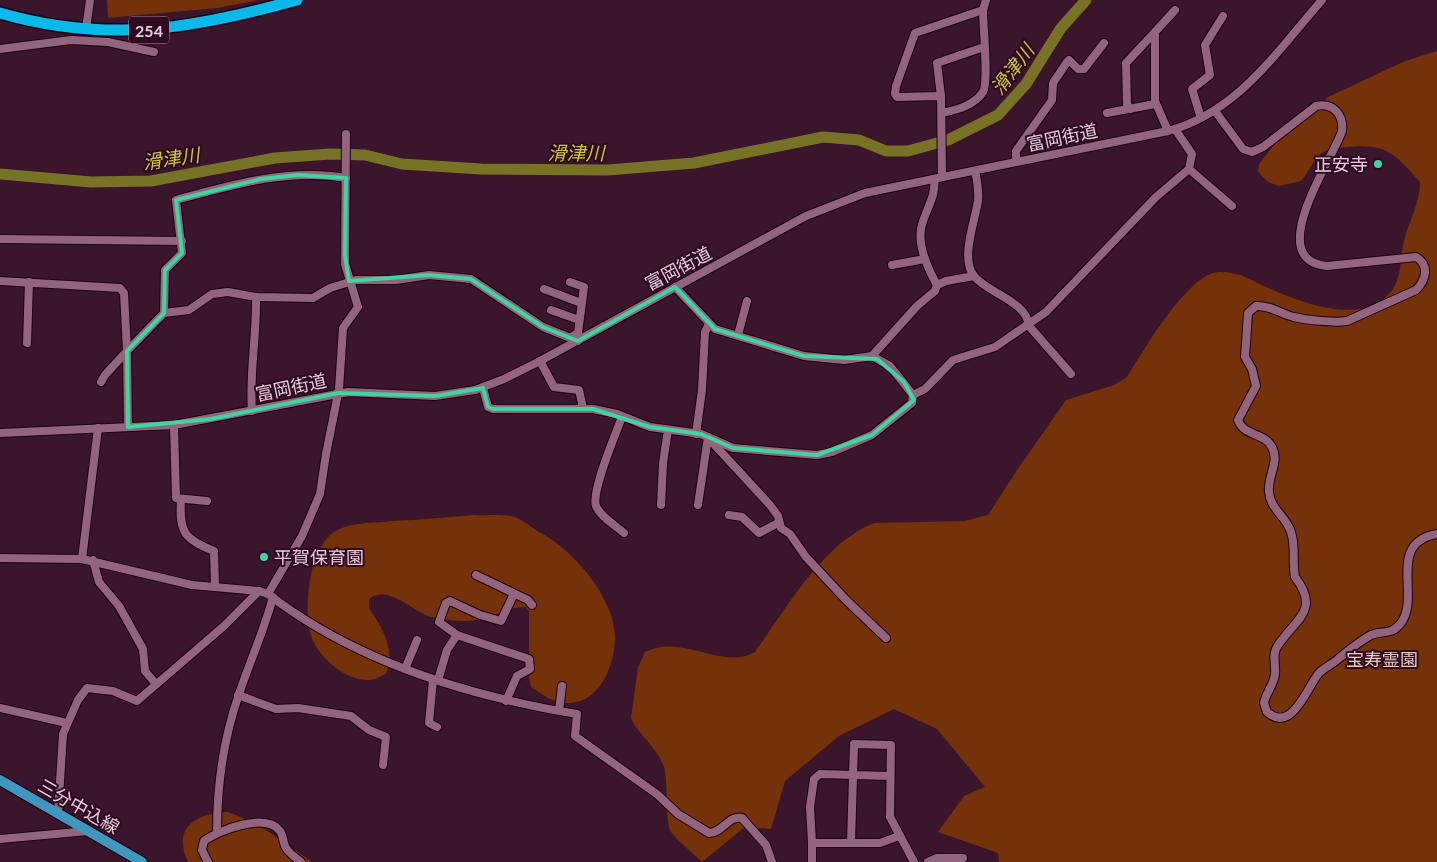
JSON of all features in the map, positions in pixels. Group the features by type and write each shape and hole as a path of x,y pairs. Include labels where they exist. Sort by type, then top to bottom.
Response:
{"highway":[{"name":"254","path":"0,13 51,25 86,29 169,29 232,17 297,0"}],"main road":[{"name":"三分中込線","path":"0,780 142,862"}],"street":[{"path":"86,29 90,0"},
{"path":"942,115 973,102 984,91 986,79 983,10 986,0"},
{"name":"富岡街道","path":"0,433 174,424 252,411 338,393 361,392 435,396 483,388 540,361 574,339 824,208 865,193 1172,130 1201,118 1215,111 1236,96 1252,81 1322,0"},
{"path":"941,96 904,98 898,97 895,94 915,33 983,10"},
{"path":"1130,109 1127,98 1126,63 1174,10"},
{"path":"1201,118 1192,90 1210,75 1205,45 1223,16"},
{"path":"913,394 925,388 953,360 995,347 1046,312 1156,197 1189,169 1192,154 1172,130 1155,104 1155,32"},
{"path":"0,48 71,40 108,42 154,52"},
{"path":"1016,162 1016,151 1052,100 1052,83 1067,62 1069,60 1078,69 1084,69 1104,43"},
{"path":"872,356 917,306 936,291 938,285 925,259 921,244 921,228 938,178 940,166 942,115 937,63 984,47"},
{"path":"1108,113 1155,104"},
{"path":"1215,111 1243,149 1252,152 1263,147 1316,106 1326,105 1335,108 1342,121 1342,131 1307,203 1301,226 1303,253 1315,263 1327,266 1416,257 1424,263 1426,272 1422,283 1416,290 1346,321 1334,323 1294,317 1263,306 1256,306 1248,313 1245,357 1252,368 1256,386 1238,420 1240,426 1247,432 1268,440 1274,451 1275,462 1269,493 1274,508 1291,532 1295,554 1295,577 1306,599 1303,616 1276,647 1275,679 1264,703 1267,712 1277,717 1284,717 1292,713 1306,697 1319,673 1352,646 1374,634 1391,632 1400,625 1405,614 1412,549 1420,539 1437,534"},
{"path":"217,832 219,771 238,696 263,632 270,596 302,536 319,498 338,393 342,328 357,310 358,304 345,264 346,134"},
{"path":"1189,169 1232,206"},
{"path":"975,171 978,199 969,242 970,267 974,276 1024,313 1029,326 1071,374"},
{"path":"164,313 165,270 182,253 176,200 261,179 298,175 346,176"},
{"path":"0,239 182,241"},
{"path":"892,265 925,259"},
{"path":"101,382 127,350 164,313 189,310 212,294 228,292 256,297 314,298 330,288 368,279 396,280 429,275 471,279 543,327 574,339 578,333 584,287 570,282"},
{"path":"938,285 946,281 974,276"},
{"path":"0,281 120,288 124,293 128,427"},
{"path":"27,343 29,282"},
{"path":"483,388 488,407 493,409 558,411 582,408 622,417 640,424 708,437 733,448 750,451 824,454 877,432 891,418 912,403 913,394 890,366 872,356 844,360 804,356 716,329 709,324 675,287"},
{"path":"544,289 581,303"},
{"path":"252,411 251,374 257,331 256,297"},
{"path":"738,335 747,301"},
{"path":"551,310 579,320"},
{"path":"696,434 702,390 705,332 709,324"},
{"path":"540,361 554,387 578,390 582,408"},
{"path":"622,417 607,456 595,503 599,510 624,533"},
{"path":"174,424 176,498 181,500 207,501"},
{"path":"82,559 98,428"},
{"path":"661,505 663,463 668,430"},
{"path":"698,506 708,437"},
{"path":"708,437 770,505 778,516 778,523 821,574 886,638"},
{"path":"181,500 180,524 187,537 214,551 214,587"},
{"path":"730,515 742,517 759,533 778,523"},
{"path":"0,558 93,560 152,577 192,585 259,591 270,596 325,632 405,669 506,701 577,714 575,736 658,795 678,814 704,832 717,832 734,818 747,821 769,849 772,862"},
{"path":"93,560 100,582 119,606 143,649 145,671 156,684"},
{"path":"476,576 528,600 532,605"},
{"path":"58,813 63,759 61,748 67,723 78,700 87,688 113,691 137,701 224,626 259,591"},
{"path":"506,701 517,676 530,669 529,659 457,634 439,622 446,603 453,601 480,615 501,620 514,594"},
{"path":"438,727 429,723 435,680 457,634"},
{"path":"405,669 417,640"},
{"path":"411,654 420,657"},
{"path":"559,711 562,686"},
{"path":"238,696 276,709 298,708 357,719 369,730 386,737 383,765"},
{"path":"0,708 67,723"},
{"path":"851,843 854,744 891,745 890,812 899,836 914,862"},
{"path":"812,862 810,807 814,779 820,774 890,776"},
{"path":"208,862 202,846 204,841 217,832 249,824 268,823 280,831 288,850 301,862"},
{"path":"0,838 88,830"},
{"path":"812,843 880,843 899,836"},
{"path":"928,862 937,858 963,858"}],"highlighted area":[{"path":"298,175 346,178 345,256 349,281 429,275 471,279 543,327 578,341 675,287 715,329 804,356 877,359 904,382 914,400 872,435 817,455 733,448 701,434 650,427 593,409 493,409 488,407 483,388 435,396 338,393 211,419 128,427 127,351 164,313 165,270 182,253 176,200 261,179"}],"green space":[{"path":"107,0 258,0 217,8 108,18"},
{"name":"宝寿霊園","path":"1437,51 1437,862 999,862 998,853 938,832 964,796 985,787 937,729 894,709 839,736 785,781 771,829 745,827 702,862 682,844 669,828 664,767 657,753 631,718 638,667 645,652 659,647 674,647 729,657 742,657 755,652 822,561 856,532 874,523 965,521 988,515 1066,400 1114,385 1127,377 1153,335 1175,305 1199,281 1210,274 1222,272 1241,275 1297,299 1341,310 1361,309 1379,302 1396,284 1404,241 1416,205 1420,182 1397,158 1382,149 1372,147 1335,148 1325,151 1316,159 1301,181 1279,186 1268,182 1258,172 1259,164 1281,136 1328,97 1405,61"},
{"path":"473,515 506,515 523,521 566,551 579,563 600,592 613,623 614,648 609,670 604,680 589,696 580,701 564,703 549,698 531,687 529,677 529,612 526,607 510,609 479,620 452,620 425,615 393,597 377,595 369,599 369,608 379,623 386,639 389,665 386,674 368,680 350,676 332,665 318,649 313,641 308,620 311,576 320,548 337,530 357,524"},
{"path":"228,812 256,823 312,862 188,862 183,840 185,831 197,819 216,813"}],"waterway":[{"name":"滑津川","path":"0,174 91,182 151,181 275,158 330,154 365,155 402,164 481,169 608,170 694,163 823,137 859,140 886,151 908,151 948,140 998,115 1026,84 1061,28 1086,0"}],"place":[{"name":"正安寺","path":"1378,164"},
{"name":"平賀保育園","path":"264,557"}]}
